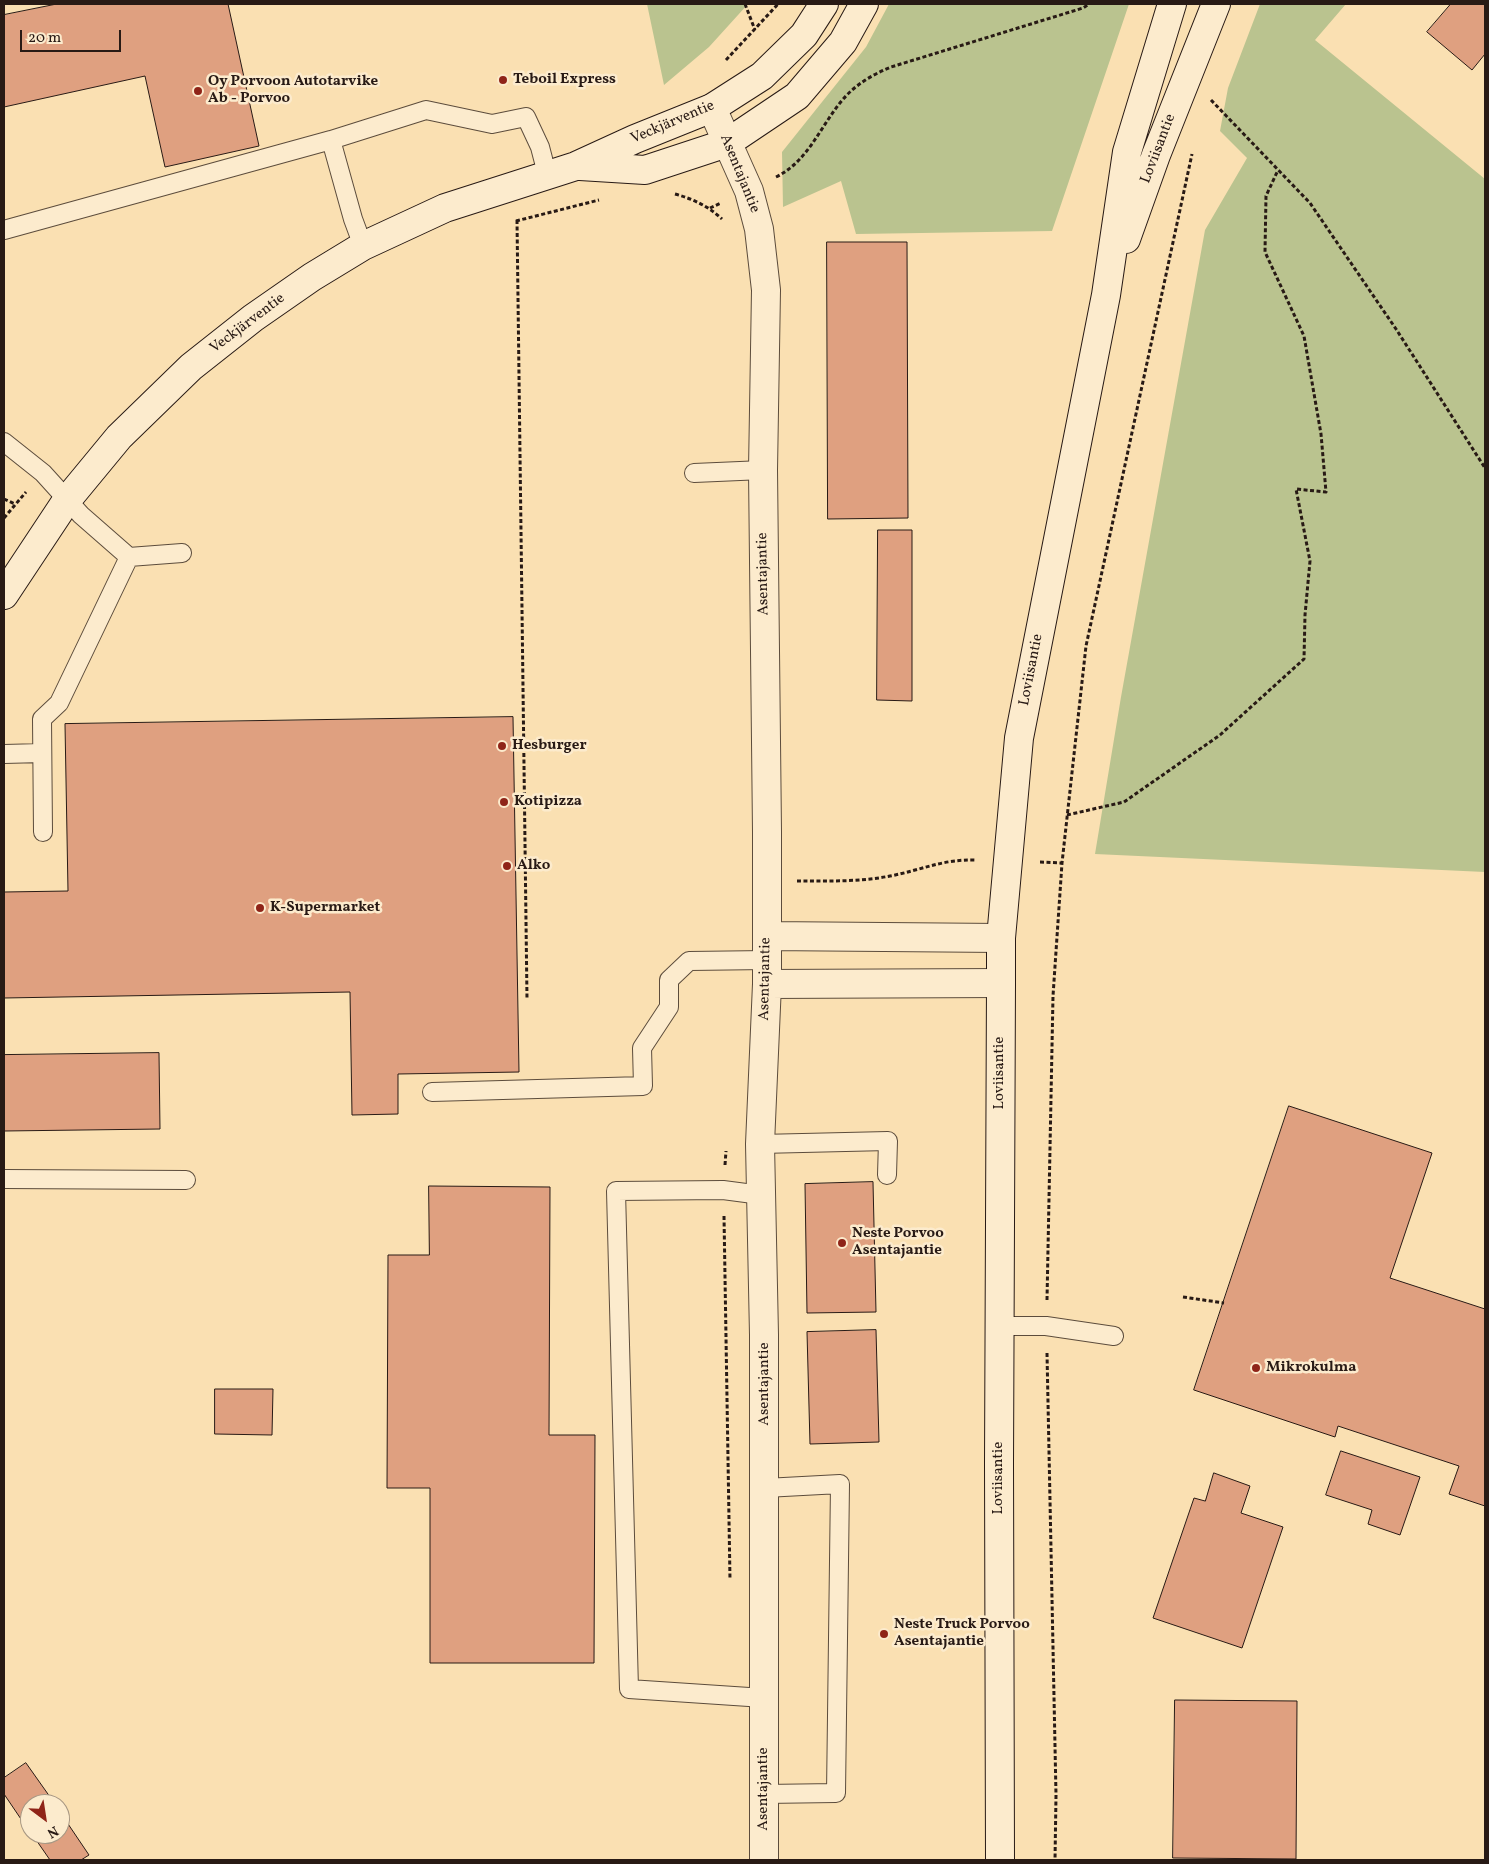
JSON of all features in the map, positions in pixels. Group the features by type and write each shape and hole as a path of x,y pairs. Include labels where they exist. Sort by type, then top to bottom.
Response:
{"main road":[{"name":"Veckjärventie","path":"4,595 67,500 119,437 191,367 253,318 312,277 363,246 445,208 576,166 635,139 712,108 762,76 804,35 824,4"},
{"name":"Veckjärventie","path":"576,166 645,170 727,143 797,96 843,42 864,4"},
{"name":"Loviisantie","path":"1000,1860 1001,983 1002,938 1019,738 1106,295 1127,152 1172,4"},
{"name":"Loviisantie","path":"1106,295 1156,154 1216,4"},
{"name":"Asentajantie","path":"712,108 749,191 760,229 766,290 763,470 767,960 760,1144 765,1488 764,1860"},
{"path":"767,960 1002,938"},
{"path":"767,960 1001,983"}],"lane":[{"path":"4,230 331,140 426,110 492,124 526,117 540,147 547,174"},
{"path":"331,140 353,219 363,246"},
{"path":"4,442 42,473 67,500 129,557 182,553"},
{"path":"694,472 763,470"},
{"path":"43,832 42,719 58,703 129,557"},
{"path":"4,754 42,753"},
{"path":"432,1092 643,1086 642,1048 669,1007 669,980 689,960 767,960"},
{"path":"760,1144 888,1141 887,1174"},
{"path":"4,1178 186,1180"},
{"path":"761,1195 723,1190 616,1191 629,1688 764,1698"},
{"path":"1000,1326 1046,1326 1114,1336"},
{"path":"764,1794 836,1793 840,1484 765,1488"}],"path":[{"path":"745,4 755,30"},
{"path":"710,208 749,191 782,174 798,163 846,97 856,86 874,75 891,67 1084,8 1090,4"},
{"path":"1205,94 1310,203 1396,329 1485,468"},
{"path":"1055,1860 1056,1795 1046,1326 1053,996 1062,863 1086,646 1193,152"},
{"path":"1067,815 1124,802 1220,735 1304,659 1305,615 1310,561 1296,489 1326,492 1322,434 1304,336 1265,252 1266,196 1278,170"},
{"path":"508,223 600,200"},
{"path":"517,220 527,999"},
{"path":"4,499 15,504"},
{"path":"767,882 852,880 890,876 960,859 1062,863"},
{"path":"1183,1298 1224,1303"}],"green space":[{"path":"647,4 748,4 709,47 664,85"},
{"path":"889,4 1129,4 1052,231 856,234 841,181 783,207 782,152 866,47"},
{"path":"1260,4 1346,4 1315,40 1485,179 1485,872 1095,854 1121,697 1205,230 1247,158 1220,131 1228,88"}],"building":[{"name":"Oy Porvoon Autotarvike Ab - Porvoo","path":"57,4 228,4 259,146 165,167 145,76 4,107 4,15"},
{"path":"1451,4 1485,4 1485,54 1472,70 1427,32"},
{"path":"827,242 907,242 908,518 828,519"},
{"path":"878,530 912,530 912,701 877,700"},
{"name":"K-Supermarket","path":"513,717 519,1072 398,1074 398,1114 352,1115 350,992 4,998 4,892 68,891 65,724"},
{"path":"159,1053 160,1129 4,1131 4,1055"},
{"path":"1289,1106 1432,1153 1390,1278 1485,1309 1485,1506 1449,1494 1459,1466 1338,1426 1335,1437 1194,1390"},
{"path":"873,1182 876,1312 807,1313 805,1184"},
{"path":"429,1186 550,1187 549,1435 595,1435 594,1663 430,1663 430,1488 387,1488 388,1255 429,1255"},
{"path":"876,1330 879,1442 810,1444 807,1332"},
{"path":"215,1389 273,1389 272,1435 215,1434"},
{"path":"1341,1451 1420,1477 1400,1535 1368,1524 1372,1510 1326,1495"},
{"path":"1214,1473 1250,1486 1241,1513 1283,1527 1242,1648 1153,1618 1194,1498 1205,1501"},
{"path":"1175,1700 1297,1701 1296,1859 1173,1858"},
{"path":"26,1763 48,1794 20,1794 20,1818 4,1794 4,1778"},
{"path":"70,1827 89,1855 81,1860 50,1860 39,1844 70,1844"}],"place":[{"name":"Teboil Express","path":"503,80"},
{"name":"Oy Porvoon Autotarvike Ab - Porvoo","path":"198,91"},
{"name":"Hesburger","path":"502,746"},
{"name":"Kotipizza","path":"504,802"},
{"name":"Alko","path":"507,866"},
{"name":"K-Supermarket","path":"260,908"},
{"name":"Neste Porvoo Asentajantie","path":"842,1243"},
{"name":"Mikrokulma","path":"1256,1368"},
{"name":"Neste Truck Porvoo Asentajantie","path":"884,1634"}]}
